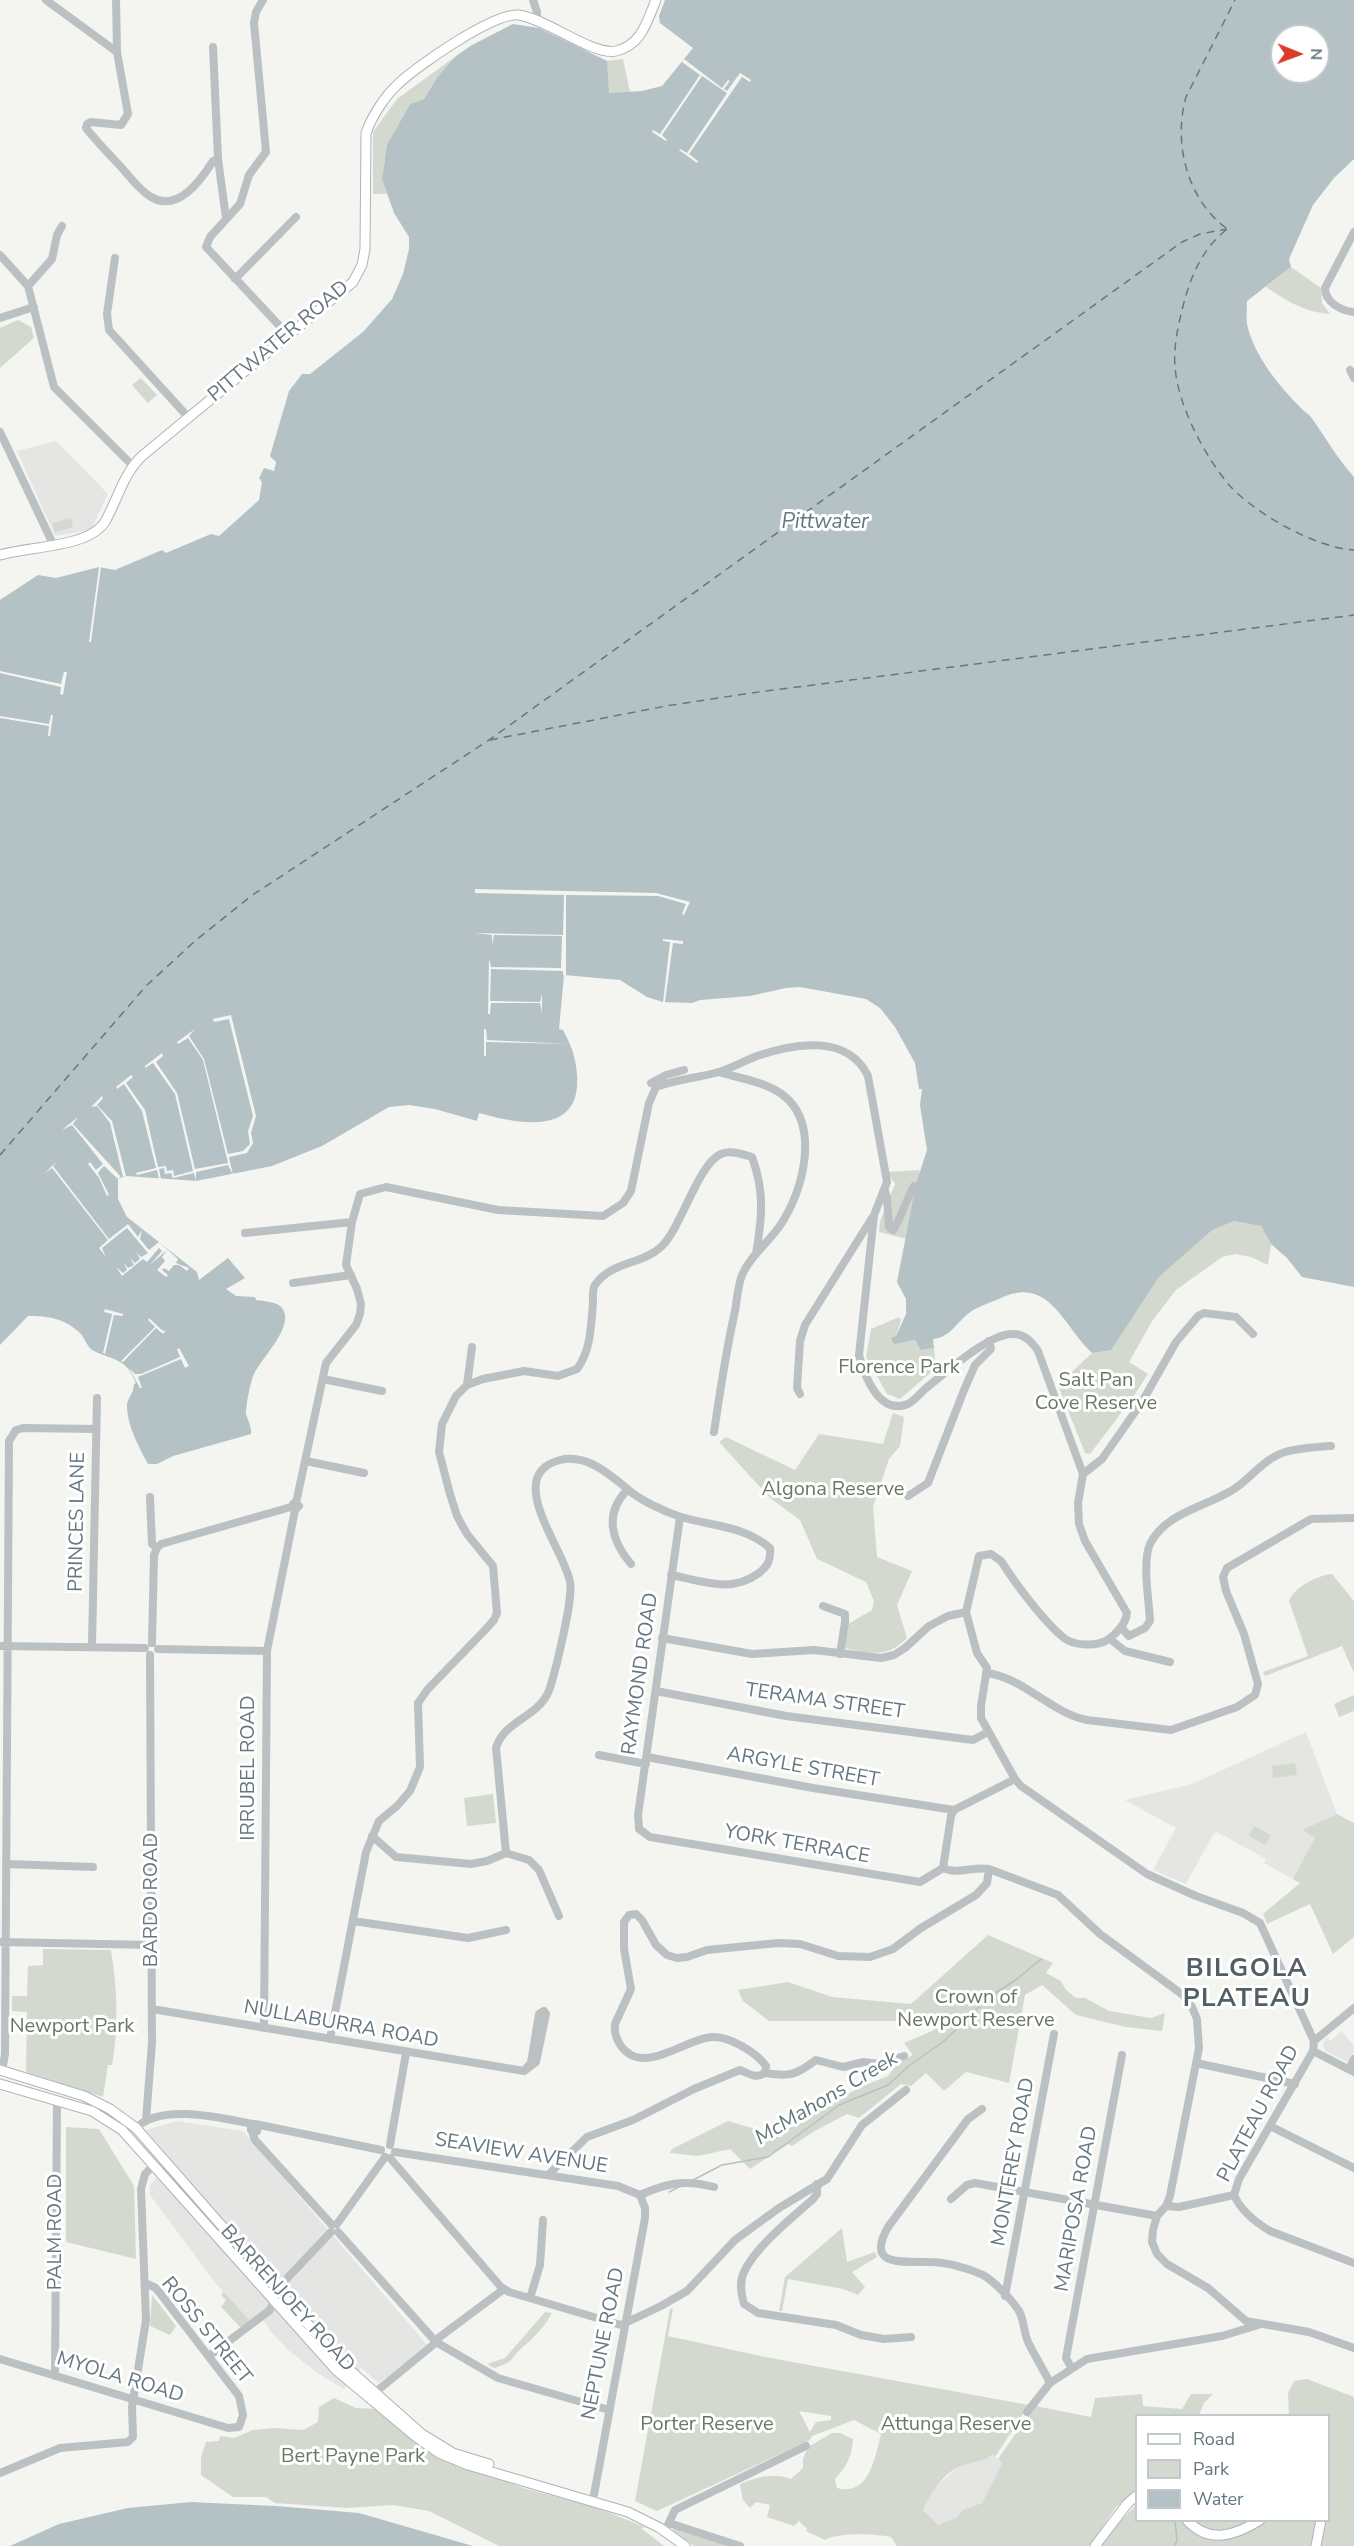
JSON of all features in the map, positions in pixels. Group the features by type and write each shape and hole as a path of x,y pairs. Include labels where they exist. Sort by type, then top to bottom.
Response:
{"main road":[{"name":"PITTWATER ROAD","path":"0,555 86,538 101,529 133,466 188,417 343,292 360,271 366,238 366,133 372,118 390,92 405,78 490,22 513,15 537,19 598,49 613,51 628,47 638,39 656,0"},
{"name":"BARRENJOEY ROAD","path":"1,2072 98,2103 136,2128 276,2290 371,2395"},
{"name":"BARRENJOEY ROAD","path":"0,2084 92,2111 113,2123 128,2136 336,2370 422,2434 453,2453 584,2493 593,2500 667,2527 685,2546"},
{"name":"PALM ROAD","path":"57,2101 60,2089"},
{"path":"128,2136 136,2128"},
{"path":"156,2150 154,2165 171,2167"},
{"path":"1095,2546 1126,2505 1135,2498"},
{"path":"1190,2522 1204,2533 1218,2536 1239,2532 1256,2522"},
{"path":"1316,2546 1321,2522"}],"street":[{"path":"46,0 117,52"},
{"path":"116,0 117,52 129,110 128,117 119,126 91,122 86,126 125,172 155,199 177,198 190,190 203,178 213,161 218,159"},
{"path":"263,0 254,23 266,152 251,170 240,204 208,239 206,247 289,336"},
{"path":"533,0 537,19"},
{"path":"213,47 218,159 226,218"},
{"path":"235,279 296,217"},
{"path":"28,286 52,259 57,235 62,226"},
{"path":"1354,232 1325,288 1328,298 1341,309 1354,312"},
{"path":"0,255 28,286 54,387 133,466"},
{"path":"115,258 107,314 109,330 188,417"},
{"path":"0,318 34,307"},
{"path":"1350,370 1354,378"},
{"path":"0,432 53,544"},
{"path":"718,1072 760,1055 803,1045 828,1046 849,1053 862,1064 868,1076 887,1182 874,1215 806,1325 800,1341 797,1388 800,1394"},
{"path":"651,1083 674,1071 684,1070"},
{"path":"714,1432 727,1345 742,1275 756,1254 772,1238 784,1219 803,1174 804,1148 800,1113 782,1095 766,1087 718,1072"},
{"name":"IRRUBEL ROAD","path":"264,2028 267,1651 294,1507 326,1363 356,1325 360,1314 361,1304 346,1265 352,1221 360,1194 386,1187 498,1210 603,1216 623,1203 631,1191 649,1103 656,1087 674,1080 718,1072"},
{"path":"330,2039 366,1852 379,1821 398,1806 410,1791 420,1767 419,1700 494,1620 496,1613 493,1566 467,1534 457,1516 439,1452 442,1424 456,1396 467,1385 483,1379 524,1371 558,1376 578,1369 590,1337 594,1287 608,1272 661,1247 684,1213 705,1171 719,1155 733,1152 752,1157 759,1177 763,1211 756,1254"},
{"path":"885,1191 889,1227 893,1230 914,1186"},
{"path":"874,1215 860,1355 863,1369 874,1393 887,1404 908,1404 989,1341 1014,1333 1030,1340 1038,1352 1083,1474 1078,1503 1079,1524 1085,1541 1096,1563 1124,1606 1126,1619 1110,1639 1097,1644 1073,1643 1064,1638 1034,1605 1001,1561 991,1554 979,1556 966,1612 977,1653 986,1665 986,1673 1006,1680 1062,1712 1087,1720 1171,1730 1237,1707 1255,1695 1258,1684 1244,1634 1226,1591 1223,1577 1227,1568 1311,1519 1354,1518"},
{"path":"245,1233 352,1221"},
{"path":"293,1283 351,1275"},
{"path":"1083,1474 1102,1459 1142,1402 1176,1342 1198,1316 1204,1313 1236,1317 1253,1334"},
{"path":"908,1496 928,1483 975,1365 991,1349 989,1341"},
{"path":"467,1385 472,1347"},
{"path":"323,1379 382,1392"},
{"name":"PRINCES LANE","path":"92,1646 97,1398"},
{"path":"1,2072 4,2054 2,1942 6,1864 3,1740 4,1490 9,1441 16,1430 23,1428 96,1429"},
{"path":"1121,1627 1129,1636 1145,1628 1150,1621 1147,1558 1150,1544 1160,1531 1191,1509 1236,1488 1266,1463 1284,1452 1331,1446"},
{"path":"506,1852 496,1748 499,1737 508,1727 528,1714 547,1694 557,1662 571,1584 568,1571 534,1492 535,1483 541,1472 550,1464 572,1459 588,1462 606,1472 627,1490 680,1516 735,1529 760,1540 770,1548 771,1556 765,1568 736,1585 671,1575"},
{"path":"306,1461 364,1473"},
{"path":"627,1490 620,1497 611,1526 615,1540 630,1564"},
{"name":"BARDO ROAD","path":"146,2120 145,2108 151,2070 152,2009 151,1649 154,1555 157,1548 152,1544 150,1497"},
{"path":"157,1548 161,1544 294,1507"},
{"name":"RAYMOND ROAD","path":"643,1834 639,1829 638,1815 680,1516"},
{"path":"823,1606 845,1614 840,1654"},
{"path":"662,1638 752,1654 814,1650 869,1658 894,1655 929,1626 948,1616 966,1612"},
{"path":"1110,1639 1125,1651 1170,1662"},
{"path":"3,1646 267,1651"},
{"name":"PLATEAU ROAD","path":"986,1673 981,1718 1021,1786 1147,1874 1254,1918 1264,1930 1314,2041 1313,2051 1239,2179 1234,2196 1258,2224 1354,2263"},
{"name":"TERAMA STREET","path":"656,1691 786,1716 973,1740 988,1732"},
{"name":"ARGYLE STREET","path":"599,1755 954,1810"},
{"path":"1015,1779 954,1810 951,1816 943,1868 955,1871 979,1867 989,1869 1058,1895 1100,1934 1183,1995 1197,2019 1200,2036 1173,2184 1166,2206 1157,2216 1152,2242 1157,2254 1167,2264 1208,2288 1246,2321 1309,2332 1354,2348"},
{"name":"YORK TERRACE","path":"643,1834 793,1862 920,1882 943,1868"},
{"path":"372,1836 396,1857 471,1864 487,1861 506,1852 529,1860 539,1870 559,1916"},
{"path":"6,1864 93,1867"},
{"path":"765,2073 766,2066 762,2061 730,2040 715,2037 695,2040 672,2052 651,2057 642,2058 631,2055 624,2049 615,2030 615,2024 632,1989 624,1949 624,1922 629,1915 636,1914 656,1945 667,1955 677,1958 687,1958 706,1950 778,1943 800,1944 838,1956 870,1957 893,1949 921,1928 976,1895 987,1883 989,1869"},
{"path":"353,1921 468,1938 506,1930"},
{"path":"2,1942 152,1946"},
{"path":"1314,2041 1354,2008"},
{"name":"NULLABURRA ROAD","path":"152,2009 524,2071"},
{"path":"544,2011 546,2014 536,2062 524,2071 531,2063 539,2014 544,2011"},
{"name":"MONTEREY ROAD","path":"1005,2296 1054,2034"},
{"path":"1313,2051 1351,2070 1354,2059"},
{"path":"276,2290 335,2228 388,2152 406,2053"},
{"name":"MARIPOSA ROAD","path":"1071,2367 1066,2358 1122,2055"},
{"path":"548,2175 587,2137 633,2120 694,2089 740,2070 759,2077 765,2073 785,2076 803,2069 816,2060 843,2067 864,2062 878,2064 904,2056"},
{"path":"1196,2063 1295,2084"},
{"path":"388,2152 504,2289 621,2325 687,2291 735,2240 826,2179 862,2125 906,2090"},
{"name":"PALM ROAD","path":"54,2376 57,2101"},
{"path":"982,2109 968,2119 888,2228 880,2244 881,2252 887,2259 906,2263 930,2262 965,2269 984,2276 1019,2312 1028,2340 1050,2383"},
{"name":"SEAVIEW AVENUE","path":"146,2120 180,2113 388,2152 618,2186 640,2195"},
{"path":"136,2128 146,2120"},
{"path":"1270,2126 1354,2168"},
{"path":"255,2128 253,2137 436,2342 498,2378 609,2410"},
{"path":"0,2473 60,2448 130,2441 133,2436 134,2399 146,2320 141,2189 145,2174 154,2165"},
{"path":"640,2195 672,2183 688,2182 714,2187"},
{"path":"951,2199 968,2185 975,2183 1157,2216"},
{"path":"817,2184 817,2193 813,2199 767,2242 744,2272 740,2289 744,2304 758,2313 837,2325 861,2336 884,2339 911,2337"},
{"name":"NEPTUNE ROAD","path":"593,2500 645,2218 645,2208 640,2195"},
{"path":"1166,2206 1179,2207 1234,2196"},
{"path":"530,2298 540,2265 543,2220"},
{"name":"ROSS STREET","path":"145,2283 156,2288 239,2396 243,2411 242,2424 231,2429"},
{"path":"371,2395 504,2289"},
{"path":"209,2356 270,2310 274,2301"},
{"path":"1028,2412 1050,2383 1071,2367 1087,2359 1222,2336 1259,2325"},
{"name":"MYOLA ROAD","path":"0,2359 231,2429"},
{"path":"740,2546 667,2527 675,2510 806,2446"}],"shaded area":[{"path":"56,441 108,494 91,530 55,536 17,451"},
{"path":"1306,1732 1337,1814 1303,1830 1316,1838 1293,1879 1264,1863 1266,1859 1217,1832 1214,1833 1186,1884 1153,1870 1176,1828 1125,1800 1192,1784"},
{"path":"1342,2031 1354,2046 1354,2052 1348,2062 1325,2051 1323,2044 1327,2037 1330,2041"},
{"path":"177,2121 243,2131 428,2346 379,2383 361,2368 344,2389 319,2374 288,2350 263,2320 254,2327 217,2285 150,2195 150,2185 172,2161 146,2130"},
{"path":"983,2444 1012,2475 960,2523 935,2537 911,2510"}],"green space":[{"path":"456,56 438,76 424,99 410,104 393,136 385,158 383,170 387,194 373,194 373,132 397,99"},
{"path":"623,59 630,92 608,94 607,61"},
{"path":"1291,267 1321,288 1322,303 1330,314 1304,308 1266,287"},
{"path":"18,320 31,327 34,338 0,368 0,328"},
{"path":"141,378 157,395 148,403 132,385"},
{"path":"71,518 73,527 55,532 52,523"},
{"path":"920,1170 907,1239 879,1232 880,1221 895,1184 887,1172"},
{"name":"Salt Pan Cove Reserve","path":"1234,1221 1261,1226 1271,1244 1268,1265 1251,1257 1235,1254 1222,1257 1176,1290 1152,1321 1129,1362 1148,1374 1090,1454 1085,1453 1058,1385 1092,1353 1111,1349 1159,1277 1212,1229"},
{"name":"Florence Park","path":"899,1317 901,1320 896,1336 898,1343 915,1340 922,1350 934,1348 936,1368 900,1399 887,1394 866,1357 871,1329"},
{"name":"Algona Reserve","path":"893,1413 904,1417 900,1446 889,1459 880,1486 903,1489 899,1492 879,1490 873,1506 877,1557 912,1571 897,1605 907,1638 900,1645 885,1652 869,1653 843,1648 848,1624 872,1610 874,1601 866,1582 817,1559 800,1520 770,1498 719,1442 726,1437 795,1470 819,1434 883,1444"},
{"path":"1332,1574 1354,1601 1354,1673 1342,1646 1265,1676 1263,1672 1308,1656 1289,1601 1296,1591 1307,1583"},
{"path":"1354,1695 1354,1711 1339,1717 1334,1704"},
{"path":"1295,1763 1297,1775 1273,1778 1272,1766"},
{"path":"493,1794 496,1823 467,1826 464,1798"},
{"path":"1337,1814 1354,1823 1354,1937 1333,1954 1310,1904 1267,1924 1263,1914 1300,1883 1293,1879 1315,1838 1302,1830"},
{"path":"1254,1826 1271,1835 1265,1845 1249,1836"},
{"name":"Crown of Newport Reserve","path":"988,1935 1053,1963 1046,1973 1061,1981 1066,1990 1076,1998 1085,1998 1109,2011 1151,2018 1165,2013 1162,2031 1126,2027 1076,2015 1042,1985 1025,1995 1009,2083 966,2072 944,2091 926,2073 911,2086 901,2084 859,2118 847,2114 792,2146 788,2144 750,2169 730,2149 698,2156 670,2153 672,2149 728,2121 782,2137 787,2129 801,2123 825,2106 888,2076 898,2063 913,2055 904,2043 934,2030 929,2021 769,2021 743,2001 738,1990 788,1982 832,1997 911,2004"},
{"name":"Newport Park","path":"43,1949 111,1950 116,1993 116,2036 112,2065 108,2065 103,2097 26,2072 27,2012 12,2011 12,1996 27,1996 28,1966 43,1965"},
{"path":"66,2127 99,2129 134,2186 136,2259 66,2242"},
{"path":"842,2228 847,2262 875,2252 877,2257 852,2272 865,2287 858,2295 843,2289 788,2279 782,2311 779,2311 785,2277"},
{"path":"224,2292 250,2321 241,2328 221,2307 226,2300 221,2295"},
{"path":"152,2295 176,2326 170,2335 150,2326"},
{"path":"673,2308 668,2336 765,2357 1029,2405 995,2457 993,2454 954,2469 938,2485 923,2510 938,2525 956,2518 963,2510 982,2503 1002,2464 998,2459 1035,2406 1091,2417 1095,2398 1142,2394 1143,2406 1182,2409 1191,2394 1213,2394 1204,2403 1199,2414 1135,2414 1135,2492 1116,2507 1090,2546 897,2546 891,2537 866,2535 839,2536 825,2540 806,2531 807,2529 799,2521 794,2526 767,2517 770,2505 756,2502 750,2508 743,2500 740,2484 765,2476 791,2479 803,2468 803,2459 808,2447 832,2433 840,2433 853,2439 848,2460 835,2479 837,2488 848,2489 864,2481 873,2463 881,2434 854,2420 812,2436 810,2440 657,2511 635,2501 670,2309","holes":["799,2411 831,2416 831,2420 816,2422 810,2432"]},
{"path":"545,2312 552,2313 546,2323 509,2362 494,2368 487,2364 505,2358"},
{"path":"1307,2379 1354,2397 1354,2546 1321,2546 1326,2522 1330,2522 1330,2414 1289,2414 1288,2393 1294,2381"},
{"name":"Bert Payne Park","path":"334,2398 356,2408 375,2409 443,2457 523,2488 595,2507 645,2527 641,2528 664,2546 499,2546 429,2511 393,2505 347,2508 275,2503 266,2497 233,2497 201,2475 201,2457 206,2442 219,2441 220,2436 234,2438 253,2430 275,2428 303,2430 318,2422 319,2407"},
{"path":"1135,2506 1135,2522 1183,2522 1199,2535 1215,2540 1232,2538 1264,2522 1316,2522 1312,2546 1101,2546"},
{"path":"1196,2522 1250,2522 1223,2530 1202,2526"},
{"path":"673,2527 731,2546 694,2546 673,2530"}],"water":[{"name":"Pittwater","path":"665,0 1354,0 1354,159 1334,178 1313,205 1289,259 1291,267 1247,301 1247,324 1255,348 1268,370 1311,417 1354,477 1354,1287 1302,1277 1287,1258 1271,1244 1261,1226 1234,1221 1212,1230 1159,1277 1111,1350 1092,1353 1053,1306 1030,1293 1016,1293 969,1313 949,1333 933,1339 934,1348 921,1350 915,1340 894,1344 891,1338 896,1336 906,1314 906,1299 897,1282 916,1184 927,1150 920,1105 922,1089 919,1089 915,1063 895,1027 880,1008 866,999 800,987 692,1003 663,1002 647,997 620,980 564,975 559,1029 563,1030 572,1049 577,1081 574,1100 566,1112 553,1119 537,1122 519,1121 479,1113 477,1121 435,1109 409,1105 389,1107 322,1146 272,1166 196,1181 126,1176 118,1179 118,1199 127,1217 197,1272 199,1280 228,1258 245,1278 226,1289 236,1296 255,1297 256,1300 277,1304 285,1315 281,1333 253,1376 246,1413 251,1434 173,1456 157,1464 148,1464 129,1421 127,1403 136,1383 124,1365 92,1350 74,1328 49,1317 28,1316 0,1345 0,600 38,575 56,578 99,567 115,570 162,550 166,553 211,534 219,536 259,500 262,482 259,478 264,468 274,471 276,462 270,456 289,391 302,374 310,374 363,332 392,299 403,274 409,249 409,237 394,213 382,179 387,145 410,104 424,99 438,76 456,56 513,24 539,28 607,61 609,93 642,91 662,86 693,48 660,23 659,16"},
{"path":"191,2502 359,2513 473,2546 10,2546 59,2524 128,2508"}],"pier":[{"path":"684,59 722,88 728,80 730,81 724,89 727,91 740,73 751,80 750,82 742,77 689,154 698,161 697,163 679,150 687,153 727,93 702,76 662,135 667,140 652,132 653,130 660,134 700,75 682,62"},
{"path":"99,567 101,567 91,642 89,642"},
{"path":"0,671 61,684 64,672 67,672 63,695 60,694 61,687 0,673"},
{"path":"51,715 53,715 50,736 48,736 49,726 0,718 0,716 49,724"},
{"path":"475,889 656,893 690,902 684,915 682,914 686,904 658,896 566,895 566,975 563,975 563,971 491,969 490,1001 540,1002 542,994 542,1013 540,1003 491,1003 490,1014 488,1014 489,958 491,967 561,968 562,936 494,935 492,945 492,935 475,933 563,935 564,895 475,893"},
{"path":"663,939 683,941 683,944 673,943 665,1002 663,1002 670,942 663,941"},
{"path":"231,1015 256,1116 251,1133 253,1143 247,1153 229,1157 233,1175 228,1165 196,1172 196,1181 194,1173 173,1178 171,1173 165,1174 164,1168 159,1169 161,1179 159,1179 157,1170 137,1175 136,1173 156,1168 142,1111 124,1084 117,1089 116,1087 131,1075 133,1077 126,1083 145,1110 158,1167 166,1166 167,1171 173,1170 174,1176 193,1171 175,1094 153,1063 145,1068 162,1053 163,1056 156,1062 177,1093 195,1169 228,1163 203,1060 188,1038 178,1044 177,1042 195,1029 189,1036 204,1059 228,1154 243,1151 250,1144 248,1131 253,1116 229,1019 214,1022 213,1019"},
{"path":"484,1029 486,1029 487,1040 569,1044 486,1042 486,1056 484,1056"},
{"path":"102,1096 103,1098 97,1105 112,1121 126,1176 123,1177 110,1123 97,1106 91,1107"},
{"path":"78,1117 73,1124 121,1177 118,1179 104,1166 100,1170 98,1173 109,1195 107,1196 99,1178 88,1164 90,1162 96,1170 103,1164 72,1125 62,1130"},
{"path":"59,1159 53,1166 109,1239 128,1224 138,1237 142,1230 140,1239 149,1250 159,1242 178,1259 176,1263 189,1268 187,1271 179,1265 174,1265 169,1271 164,1268 162,1270 168,1275 166,1277 157,1270 165,1261 162,1257 167,1250 150,1265 162,1251 159,1248 147,1262 143,1259 122,1276 116,1267 123,1273 127,1270 124,1263 128,1268 134,1265 130,1258 135,1263 140,1259 136,1252 141,1257 148,1253 127,1228 102,1248 106,1257 99,1248 108,1240 52,1168 44,1174"},
{"path":"105,1309 123,1314 123,1316 114,1315 105,1354 103,1353 112,1314 104,1312"},
{"path":"149,1318 163,1331 166,1330 163,1334 156,1328 123,1362 121,1361 155,1327 148,1320"},
{"path":"179,1348 189,1366 185,1368 181,1359 138,1377 142,1388 140,1388 129,1368 135,1374 141,1374 180,1357 177,1349"}],"waterway":[{"name":"McMahons Creek","path":"693,2180 722,2165 768,2157 839,2105 888,2085 910,2065 944,2041 988,1998 1017,1979 1041,1959"},
{"name":"McMahons Creek","path":"669,2192 681,2186"},
{"path":"1174,2546 1177,2541 1175,2522"}],"ferry route":[{"path":"1226,228 1201,202 1193,186 1187,169 1181,133 1186,97 1235,0"},
{"path":"0,1155 146,986 195,941 251,896 489,740 1182,242 1200,234 1227,229"},
{"path":"1226,230 1206,251 1197,267 1179,321 1175,367 1181,398 1187,414 1211,461 1241,497 1271,518 1305,536 1339,548 1354,550"},
{"path":"490,740 666,706 751,693 1354,615"}],"district":[{"name":"BILGOLA PLATEAU","path":"1247,1984"}],"park label":[{"name":"Porter Reserve","path":"707,2425"},
{"name":"Attunga Reserve","path":"956,2425"}]}
